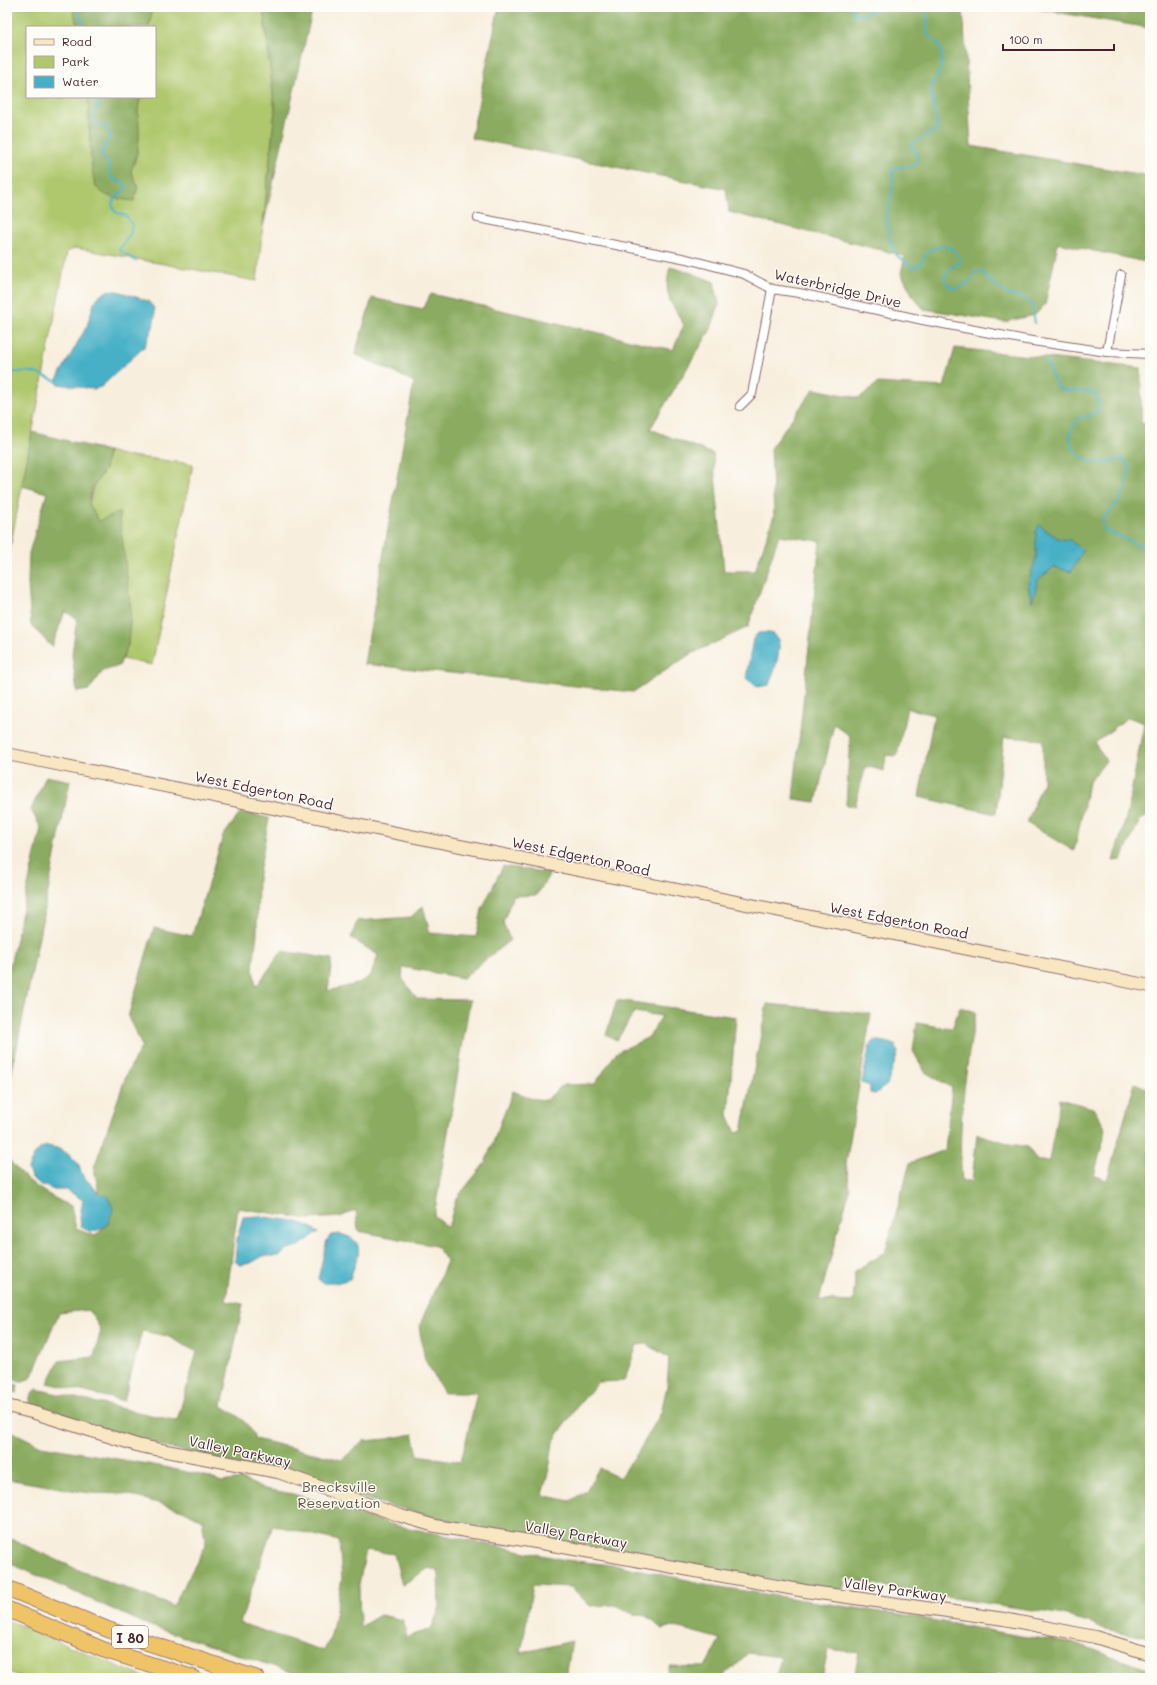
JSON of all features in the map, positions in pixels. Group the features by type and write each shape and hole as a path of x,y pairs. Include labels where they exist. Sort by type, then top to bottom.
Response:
{"highway":[{"name":"I 80","path":"7,1588 109,1630 256,1678"},
{"name":"I 80","path":"7,1609 104,1650 194,1678"}],"street":[{"name":"Waterbridge Drive","path":"478,218 687,259 744,274 772,289 799,293 923,320 1026,340 1108,352 1150,354"},
{"path":"1108,352 1121,275"},
{"path":"740,406 752,394 772,289"},
{"name":"West Edgerton Road","path":"7,754 1150,986"},
{"name":"Valley Parkway","path":"7,1406 35,1413 140,1446 278,1472 401,1516 435,1526 536,1542 805,1591 1004,1620 1095,1637 1150,1654"}],"green space":[{"path":"7,7 263,7 275,110 257,281 76,248 67,252 7,564"},
{"path":"72,7 153,7 149,26 78,26"},
{"path":"263,7 313,7 263,227 275,110"},
{"path":"499,7 963,7 971,146 1150,176 1150,263 1058,243 1045,305 1035,315 1004,322 924,309 914,298 901,273 905,256 729,212 726,189 471,138"},
{"path":"1025,7 1150,7 1150,28"},
{"path":"88,98 141,98 138,110 138,145 131,171 138,187 134,201 108,196 96,186 91,158"},
{"path":"670,267 692,273 714,282 719,304 711,329 650,429 713,454 724,571 755,571 774,516 771,447 814,389 859,398 878,383 944,387 955,348 1141,368 1141,423 1150,425 1150,815 1140,820 1121,860 1113,861 1127,815 1144,723 1128,717 1095,743 1106,761 1089,782 1074,851 1027,823 1043,782 1043,740 1004,737 996,814 919,797 934,715 907,708 897,756 886,755 884,771 866,766 855,806 846,805 850,736 834,724 816,802 793,799 820,541 779,535 748,627 689,655 633,692 364,664 414,382 355,354 372,298 423,309 431,294 673,350 684,325 669,298 667,285"},
{"path":"32,432 108,451 105,469 91,490 89,504 99,521 119,512 131,609 128,645 119,666 103,671 89,690 77,692 72,654 77,619 65,611 52,647 31,625 28,584 29,553 47,493 22,486"},
{"path":"108,451 122,455 193,464 152,665 122,659 128,645 119,513 99,522 89,504 93,488 105,469"},
{"path":"46,776 70,781 7,1097 7,972 9,970 41,828 31,810"},
{"path":"241,812 269,818 258,879 257,933 253,968 256,987 282,951 332,959 328,991 360,983 371,975 378,955 351,938 357,921 411,917 423,906 430,933 476,937 482,909 503,866 550,873 537,895 513,896 503,922 510,940 463,978 403,967 402,978 417,999 470,1000 434,1216 448,1228 456,1199 485,1163 513,1091 529,1098 546,1100 563,1085 595,1084 616,1053 649,1037 662,1016 634,1012 617,1040 606,1035 617,1000 736,1017 728,1115 736,1133 742,1131 767,1004 871,1014 846,1164 850,1188 819,1300 853,1302 855,1282 854,1271 885,1253 910,1163 945,1150 952,1088 925,1072 913,1051 917,1023 952,1029 960,1007 976,1012 963,1096 961,1138 962,1181 972,1181 977,1134 1011,1144 1028,1147 1037,1161 1049,1161 1060,1099 1093,1108 1106,1129 1094,1176 1107,1180 1135,1083 1150,1090 1150,1638 1100,1628 1089,1622 1059,1614 912,1592 845,1578 843,1590 811,1587 449,1521 152,1443 30,1406 30,1397 36,1389 177,1421 197,1352 167,1336 142,1331 124,1401 48,1383 59,1361 94,1357 101,1330 89,1310 59,1313 31,1378 20,1382 7,1378 7,1157 28,1180 44,1192 71,1206 76,1229 95,1236 109,1223 107,1197 99,1193 94,1168 127,1073 142,1046 128,1017 154,928 192,936 223,836","holes":["238,1208 309,1219 340,1217 356,1210 358,1231 436,1246 447,1261 419,1327 425,1360 444,1393 477,1393 461,1462 418,1455 413,1434 387,1439 363,1441 342,1460 255,1439 250,1428 237,1416 222,1406 243,1304 226,1301","647,1344 669,1358 667,1386 661,1413 637,1454 619,1478 599,1468 586,1491 570,1501 542,1495 549,1469 553,1442 576,1408 598,1382 624,1381 637,1345"]},
{"path":"7,1383 18,1385 17,1393 7,1391"},
{"path":"7,1429 41,1446 159,1466 205,1476 222,1482 241,1479 265,1489 293,1494 394,1525 566,1560 622,1566 720,1587 926,1619 1020,1636 1072,1642 1150,1670 1150,1678 1023,1678 996,1673 995,1678 854,1678 859,1653 828,1649 822,1678 776,1678 781,1657 748,1653 722,1678 665,1678 669,1666 705,1667 720,1639 672,1626 662,1629 647,1616 633,1614 615,1605 590,1606 571,1587 533,1585 521,1653 572,1641 566,1678 309,1678 148,1625 7,1562 7,1537 83,1572 173,1606 206,1545 202,1520 183,1510 126,1494 89,1493 7,1479","holes":["273,1525 339,1541 342,1579 331,1636 324,1651 240,1623","366,1550 394,1554 402,1585 429,1568 438,1571 439,1610 431,1629 407,1637 403,1620 380,1615 360,1627 359,1584"]},
{"path":"7,1620 149,1678 23,1678 7,1671"}],"water":[{"path":"109,290 121,292 148,301 154,308 155,315 153,327 144,347 101,387 94,389 58,384 56,381 87,326 94,303 98,297"},
{"path":"1039,525 1059,539 1070,540 1083,551 1071,572 1054,567 1038,580 1032,602 1028,584 1036,558 1036,532"},
{"path":"758,633 773,634 779,643 779,650 776,665 769,685 757,687 746,678 753,639"},
{"path":"874,1040 895,1044 898,1053 887,1085 875,1094 870,1093 870,1086 862,1083 870,1044"},
{"path":"47,1146 57,1148 70,1155 78,1164 83,1176 99,1193 107,1196 113,1208 110,1218 104,1227 91,1232 81,1227 80,1216 83,1200 67,1190 54,1190 40,1184 31,1177 28,1169 33,1158 40,1149"},
{"path":"258,1216 305,1224 318,1232 299,1246 288,1249 280,1256 263,1256 251,1263 240,1265 235,1261 237,1239 243,1217"},
{"path":"340,1234 355,1241 358,1246 357,1257 350,1279 336,1283 323,1283 318,1279 327,1240 331,1235"}],"waterway":[{"path":"80,7 79,15 84,26"},
{"path":"852,7 853,13 856,16 883,7"},
{"path":"921,7 927,12 927,33 930,38 937,42 942,52 941,69 931,87 937,126 936,131 926,135 910,146 916,153 917,161 914,166 893,168 892,193 886,215 890,242 897,256 913,267 917,267 931,249 943,246 951,248 958,254 961,262 954,265 944,277 947,284 955,288 960,287 969,281 977,271 983,272 992,283 1009,295 1021,297 1032,304 1035,323"},
{"path":"90,98 100,104 92,118 94,124 104,125 110,134 110,139 107,141 101,154 108,163 111,178 124,182 127,188 116,197 112,204 115,212 126,216 132,225 130,235 119,250 136,261"},
{"path":"1046,361 1056,385 1064,391 1076,390 1096,394 1098,400 1099,405 1096,412 1092,415 1077,419 1072,429 1070,440 1076,452 1086,460 1094,462 1123,459 1130,467 1127,483 1122,496 1103,518 1103,529 1147,549 1150,554"},
{"path":"7,374 27,371 56,381"}],"park label":[{"name":"Brecksville Reservation","path":"339,1494"}]}
